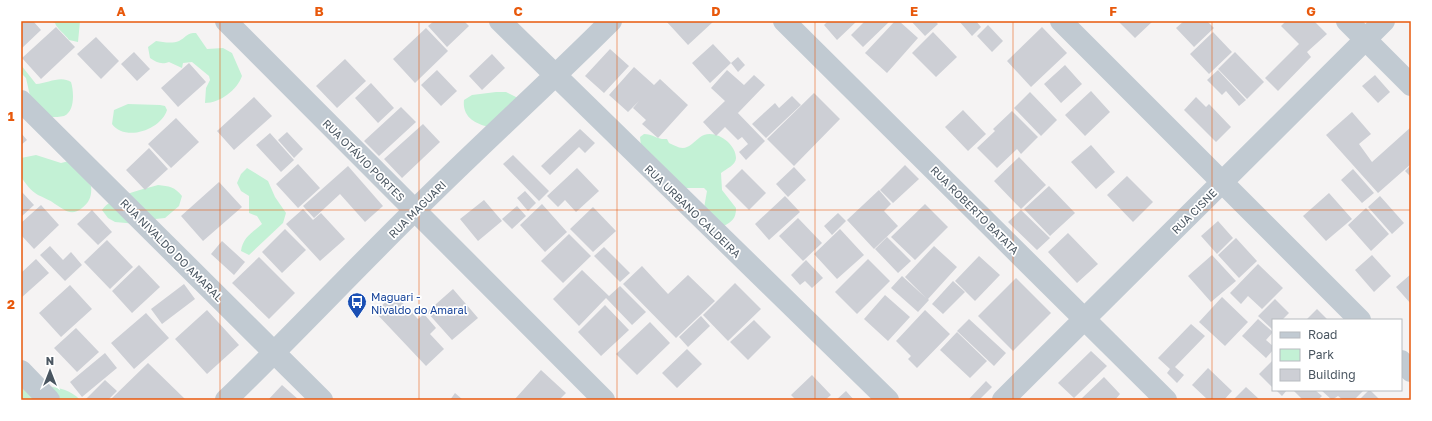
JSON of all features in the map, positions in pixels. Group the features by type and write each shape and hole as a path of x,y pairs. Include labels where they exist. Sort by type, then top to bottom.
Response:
{"street":[{"name":"RUA OTÁVIO PORTES","path":"226,21 604,400"},
{"name":"RUA URBANO CALDEIRA","path":"500,21 555,77 888,400"},
{"name":"RUA MAGUARI","path":"226,400 275,353 415,210 555,77 611,21"},
{"name":"RUA ROBERTO BATATA","path":"784,21 1166,400"},
{"path":"1061,21 1359,319"},
{"path":"1347,21 1411,85"},
{"name":"RUA CISNE","path":"1003,400 1384,21"},
{"name":"RUA NIVALDO DO AMARAL","path":"21,101 322,400"},
{"path":"1402,362 1411,371"},
{"path":"21,371 50,400"}],"green space":[{"path":"50,21 80,21 78,42 69,40 55,23"},
{"path":"193,33 196,33 207,49 223,48 232,53 242,76 232,91 216,101 205,103 206,88 210,80 209,76 192,62 183,63 182,68 169,62 159,63 150,58 148,47 156,41 176,42"},
{"path":"21,65 36,84 59,79 71,82 73,101 68,114 64,116 51,117 30,96 26,78 21,73"},
{"path":"506,92 520,99 489,127 474,122 470,119 465,111 464,100 472,95"},
{"path":"128,104 160,105 165,106 167,110 158,123 150,128 134,133 125,132 112,124 114,110"},
{"path":"644,134 660,139 667,139 669,143 682,148 689,146 702,136 709,134 720,136 729,143 733,148 736,160 733,165 721,173 722,190 736,208 735,215 731,221 724,226 704,208 707,191 704,188 685,188 641,146 640,137"},
{"path":"36,155 61,163 69,161 91,186 90,198 85,206 78,211 68,212 38,195 27,185 21,177 21,158"},
{"path":"247,168 268,181 275,197 286,213 283,223 249,255 241,251 242,246 248,236 262,224 257,216 249,213 249,196 241,191 237,183 241,174"},
{"path":"158,185 172,188 182,196 179,206 165,218 146,220 137,224 115,222 108,218 102,210 119,197"},
{"path":"47,386 69,392 80,400 21,400 21,388"}],"building":[{"path":"21,21 33,21 41,30 21,49"},
{"path":"434,21 464,21 469,26 447,47 428,26"},
{"path":"666,21 714,21 688,45"},
{"path":"828,21 857,21 837,40 824,25"},
{"path":"865,21 890,21 863,47 851,35"},
{"path":"895,21 899,21 918,38 887,73 865,53"},
{"path":"911,21 935,21 938,24 925,36"},
{"path":"959,21 976,21 981,27 972,36"},
{"path":"1118,21 1153,21 1135,38"},
{"path":"1184,21 1207,21 1214,28 1194,47 1176,28"},
{"path":"1286,21 1314,21 1327,34 1307,52 1311,57 1278,91 1265,78 1299,44 1281,26"},
{"path":"988,25 1003,41 992,52 977,36"},
{"path":"56,27 75,47 41,79 22,58"},
{"path":"1042,27 1067,53 1031,87 1007,61"},
{"path":"426,28 448,51 415,83 393,59"},
{"path":"933,32 957,57 936,77 912,53"},
{"path":"1213,32 1232,52 1209,74 1190,54"},
{"path":"96,37 119,61 101,79 77,54"},
{"path":"713,44 731,63 710,83 692,63"},
{"path":"610,49 629,66 604,93 585,76"},
{"path":"134,52 150,69 137,81 121,64"},
{"path":"1235,52 1264,82 1247,99 1218,69"},
{"path":"492,54 505,68 482,90 469,76"},
{"path":"738,57 745,65 738,72 731,63"},
{"path":"345,59 366,81 337,108 316,86"},
{"path":"189,63 206,82 178,107 161,88"},
{"path":"1065,65 1082,84 1061,103 1044,84"},
{"path":"634,67 654,85 660,79 688,105 658,138 642,124 646,120 633,108 639,101 628,112 609,95"},
{"path":"437,70 457,91 441,106 421,85"},
{"path":"727,70 744,85 754,75 765,85 738,113 735,110 765,141 746,160 739,152 748,144 742,137 738,140 725,127 716,136 703,122 725,101 711,88"},
{"path":"1218,70 1246,100 1239,106 1226,91 1222,95 1207,80"},
{"path":"1375,75 1390,92 1378,103 1362,86"},
{"path":"371,83 394,108 378,123 355,98"},
{"path":"1091,91 1110,112 1085,136 1065,115"},
{"path":"1030,92 1057,120 1041,136 1014,108"},
{"path":"814,93 840,119 794,166 767,139"},
{"path":"792,96 801,105 766,138 752,124 775,103 779,108"},
{"path":"254,97 272,116 234,150 217,131"},
{"path":"1196,97 1206,107 1209,104 1231,127 1216,142 1184,110"},
{"path":"401,107 416,122 379,156 364,141"},
{"path":"963,110 986,134 968,151 945,127"},
{"path":"1012,111 1038,137 1021,154 1017,149 997,168 977,148 995,131 993,129"},
{"path":"1352,112 1371,134 1359,144 1372,162 1411,127 1411,164 1378,193 1326,135"},
{"path":"176,118 199,142 171,168 148,144"},
{"path":"423,124 440,142 402,178 384,159"},
{"path":"580,129 595,143 585,153 579,147 550,175 541,166"},
{"path":"287,132 303,149 294,158 278,140"},
{"path":"21,133 27,140 21,145"},
{"path":"270,133 294,160 281,172 256,145"},
{"path":"1091,145 1115,172 1096,189 1071,162"},
{"path":"149,148 168,169 145,190 126,170"},
{"path":"513,155 549,191 539,201 503,164"},
{"path":"1019,157 1046,185 1021,209 994,181"},
{"path":"298,164 320,188 298,208 276,184"},
{"path":"905,165 919,179 893,203 880,190"},
{"path":"1411,165 1411,177 1405,171"},
{"path":"348,166 383,206 365,222 340,194 314,218 303,206"},
{"path":"794,167 806,180 788,197 776,184"},
{"path":"577,168 599,191 576,212 565,200 558,207 547,196"},
{"path":"742,169 766,193 749,210 725,186"},
{"path":"1353,169 1374,193 1362,203 1341,180"},
{"path":"1127,176 1153,202 1133,222 1107,195"},
{"path":"219,182 242,207 203,241 181,216"},
{"path":"1049,186 1075,213 1050,236 1024,209"},
{"path":"879,190 891,204 884,211 898,226 874,249 847,220"},
{"path":"21,191 34,205 21,217"},
{"path":"525,191 536,203 528,211 517,198"},
{"path":"1329,193 1352,219 1326,241 1303,216"},
{"path":"785,196 800,212 769,240 755,224"},
{"path":"1380,196 1404,223 1392,234 1368,207"},
{"path":"484,200 502,221 478,241 460,219"},
{"path":"542,204 567,232 545,252 520,225"},
{"path":"925,204 948,227 915,260 891,237"},
{"path":"41,205 59,225 34,249 21,235 21,223"},
{"path":"517,206 526,216 512,229 502,219"},
{"path":"593,207 616,231 593,252 570,229"},
{"path":"1366,208 1389,234 1371,251 1348,225"},
{"path":"303,209 313,220 321,213 345,239 320,261 286,224"},
{"path":"92,210 112,232 98,245 77,224"},
{"path":"1021,210 1050,238 1037,250 1008,222"},
{"path":"838,213 846,221 832,235 824,226"},
{"path":"798,218 822,243 803,261 779,236"},
{"path":"1218,221 1233,238 1217,254 1201,236"},
{"path":"285,229 306,250 282,273 262,252"},
{"path":"840,229 864,255 837,279 814,254"},
{"path":"1068,233 1098,264 1077,283 1048,252"},
{"path":"569,234 591,256 563,283 541,261"},
{"path":"887,237 911,261 898,273 875,249"},
{"path":"1236,238 1257,261 1239,278 1218,255"},
{"path":"107,240 133,267 110,289 84,262"},
{"path":"222,241 245,262 234,275 211,254"},
{"path":"50,246 63,260 71,252 82,265 65,281 40,255"},
{"path":"934,246 957,267 918,312 891,288 902,276 926,298 905,277"},
{"path":"604,247 630,273 620,282 594,256"},
{"path":"1212,255 1236,281 1211,302 1188,276"},
{"path":"1372,255 1391,276 1374,292 1355,270"},
{"path":"979,256 1000,275 975,301 955,281"},
{"path":"259,257 295,293 269,319 232,283"},
{"path":"36,259 49,273 21,298 21,273"},
{"path":"868,259 890,281 857,314 835,292"},
{"path":"806,260 823,278 812,288 805,281 800,285 791,275"},
{"path":"1258,264 1283,288 1262,309 1248,296 1241,304 1230,293"},
{"path":"139,265 160,287 132,313 112,291"},
{"path":"642,266 668,294 688,275 715,301 676,338 623,284"},
{"path":"582,270 609,296 620,286 646,312 632,325 606,298 579,326 553,299"},
{"path":"1411,274 1411,304 1396,287"},
{"path":"1016,278 1051,313 1013,351 978,316"},
{"path":"953,281 965,292 943,314 932,304"},
{"path":"735,283 761,309 728,341 703,315"},
{"path":"184,284 195,299 162,324 151,309"},
{"path":"70,285 92,309 61,337 39,313"},
{"path":"453,289 478,318 452,340 427,312"},
{"path":"394,294 418,319 424,314 436,328 430,334 444,349 426,366 375,312"},
{"path":"885,295 910,317 888,341 864,319"},
{"path":"1222,297 1248,322 1225,346 1199,322"},
{"path":"1275,299 1289,313 1283,319 1272,319 1272,329 1258,316"},
{"path":"605,305 629,330 601,356 578,332"},
{"path":"1317,309 1327,319 1307,319"},
{"path":"207,310 239,345 207,374 175,339"},
{"path":"925,310 950,334 917,368 908,359 911,356 896,341"},
{"path":"146,313 169,338 134,369 111,343"},
{"path":"701,316 710,326 688,347 679,337"},
{"path":"969,319 1006,353 994,366 957,331"},
{"path":"1258,319 1272,331 1266,340 1272,345 1272,351 1266,358 1242,336"},
{"path":"754,320 771,337 748,360 730,342"},
{"path":"650,322 670,343 637,375 616,354"},
{"path":"1191,324 1205,336 1175,367 1184,375 1177,383 1167,373 1170,369 1158,358"},
{"path":"76,328 99,352 77,372 54,348"},
{"path":"957,332 987,361 970,378 940,350"},
{"path":"687,349 702,364 677,388 662,373"},
{"path":"1091,351 1107,366 1074,398 1058,383"},
{"path":"105,353 117,368 82,397 70,382"},
{"path":"1272,361 1272,387 1259,374"},
{"path":"148,363 186,400 110,400"},
{"path":"1208,368 1232,391 1224,400 1208,400 1192,385"},
{"path":"541,370 566,393 559,400 515,399"},
{"path":"812,375 831,395 825,400 796,400 791,395"},
{"path":"1104,377 1120,394 1115,400 1080,400"},
{"path":"105,380 117,391 108,400 85,400"},
{"path":"986,381 992,387 979,400 968,400"},
{"path":"282,385 299,400 268,400"},
{"path":"1246,387 1260,400 1233,400"},
{"path":"846,391 854,400 836,400"},
{"path":"1277,391 1286,391 1282,396"},
{"path":"1294,391 1316,391 1322,396 1318,400 1303,400"},
{"path":"1322,391 1363,391 1354,400 1343,400 1338,396 1332,400"},
{"path":"1368,391 1371,391 1380,400 1359,400"},
{"path":"455,393 463,400 450,400"}],"place":[{"name":"Maguari - Nivaldo do Amaral","path":"357,319"}]}
